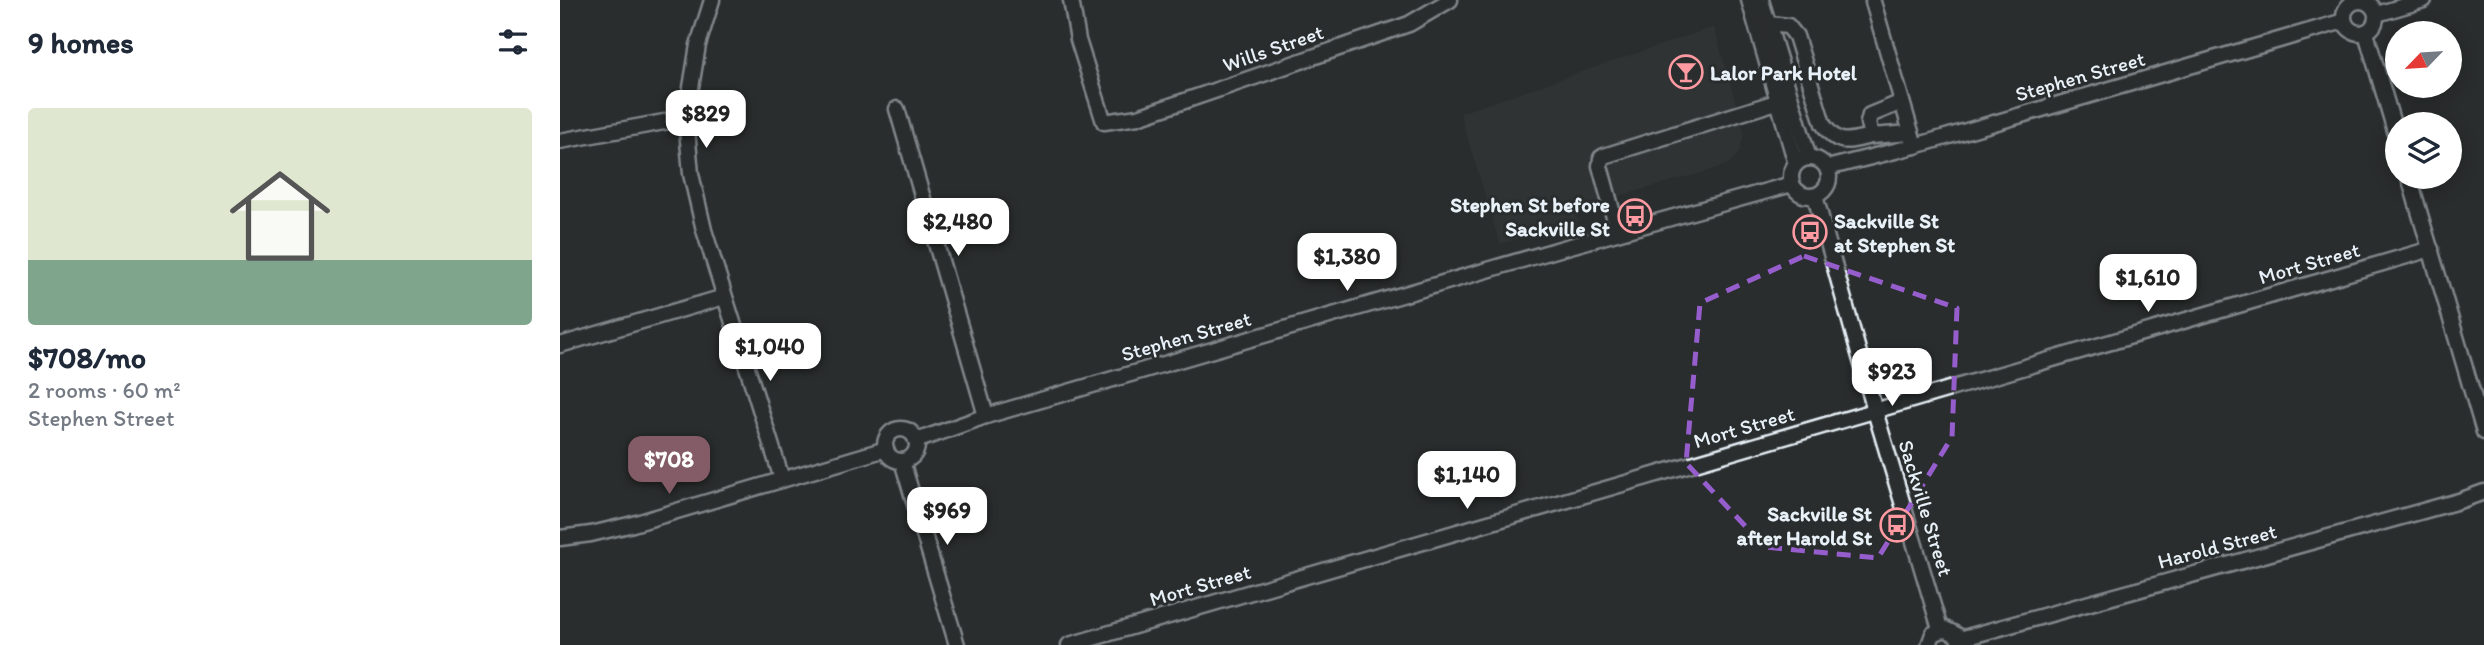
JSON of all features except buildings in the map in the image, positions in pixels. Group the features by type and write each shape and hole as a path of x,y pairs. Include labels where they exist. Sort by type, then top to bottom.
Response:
{"street":[{"path":"712,0 698,45 686,118 691,174 724,298 782,479"},
{"name":"Wills Street","path":"1071,0 1078,40 1104,122 1138,117 1409,23 1450,0"},
{"path":"1749,0 1802,161"},
{"path":"1761,0 1769,24 1783,100"},
{"path":"2377,15 2424,0"},
{"path":"2356,1 2367,2 2377,15 2376,24 2366,33 2355,33 2344,21 2345,11 2356,1"},
{"path":"1769,24 1788,26 1796,36 1823,124 1837,140 1845,142 1871,136 1913,139 1873,2"},
{"name":"Stephen Street","path":"1828,169 1913,139 2344,21"},
{"path":"2366,33 2389,112"},
{"path":"1618,232 1600,166 1601,158 1783,100"},
{"path":"1871,136 1868,124 1870,115 1902,102"},
{"path":"897,109 986,416"},
{"path":"560,141 686,118"},
{"path":"1820,160 1828,169 1827,185 1815,196 1799,192 1792,184 1791,173 1802,161 1820,160"},
{"name":"Stephen Street","path":"916,441 986,416 1792,184"},
{"path":"2413,189 2484,432"},
{"name":"Sackville Street","path":"1815,196 1940,629"},
{"name":"Mort Street","path":"1069,645 2431,249"},
{"path":"560,345 724,298"},
{"path":"896,430 910,433 916,441 914,454 902,461 891,458 886,449 888,436 896,430"},
{"path":"560,538 633,524 886,449"},
{"path":"902,461 957,645"},
{"name":"Harold Street","path":"1960,642 2484,492"},
{"path":"1929,645 1933,634 1940,629 1950,629 1960,642"}],"highlighted area":[{"path":"1804,256 1957,308 1952,437 1878,558 1765,547 1686,463 1700,303"}],"shaded area":[{"path":"1714,27 1744,132 1740,151 1735,158 1728,164 1708,171 1574,209 1578,222 1500,244 1460,113"}],"place":[{"name":"Lalor Park Hotel","path":"1686,72"},
{"name":"Stephen St before Sackville St","path":"1635,216"},
{"name":"Sackville St at Stephen St","path":"1810,232"},
{"name":"Sackville St after Harold St","path":"1897,525"}]}
